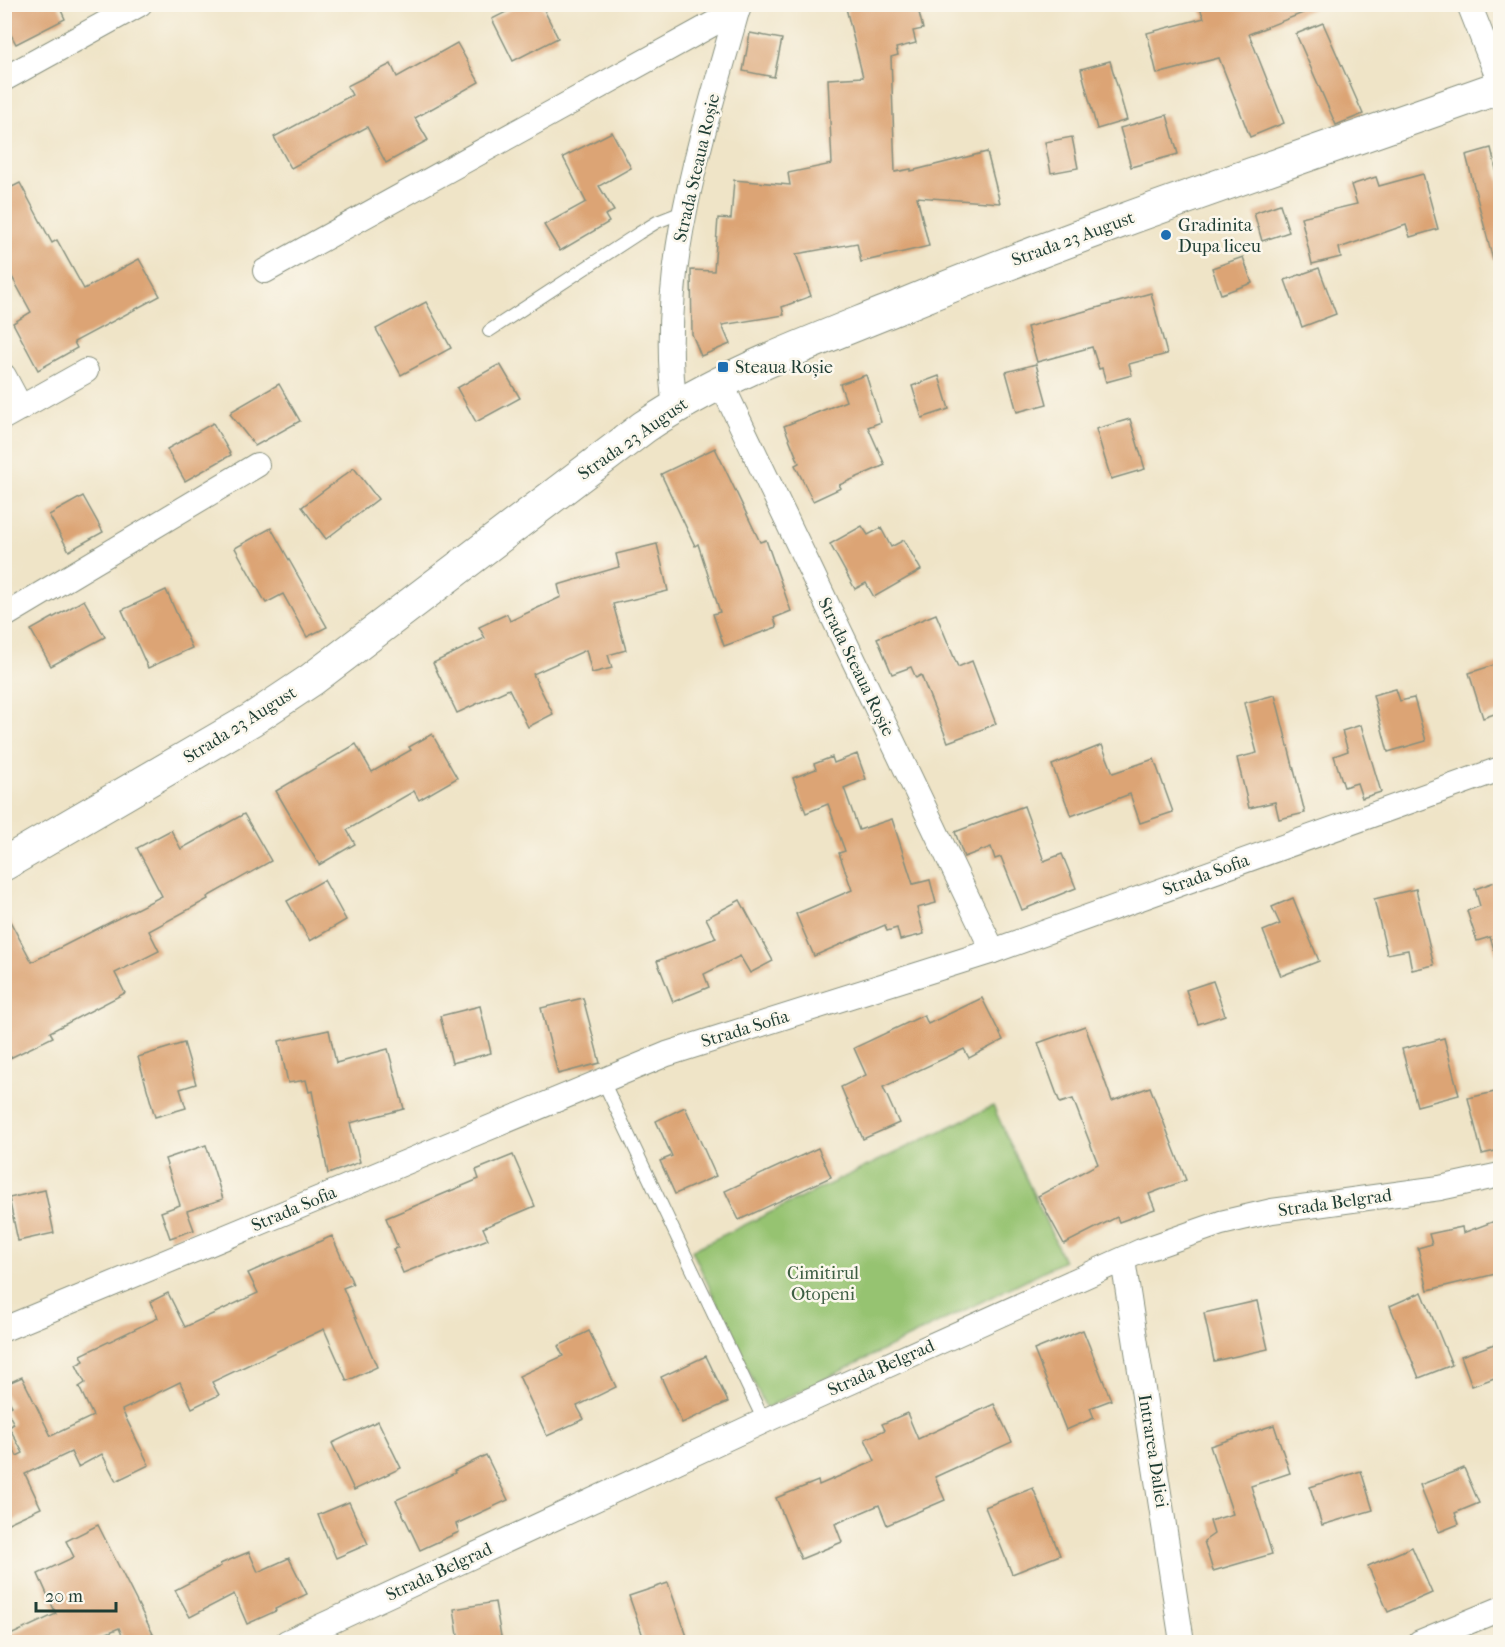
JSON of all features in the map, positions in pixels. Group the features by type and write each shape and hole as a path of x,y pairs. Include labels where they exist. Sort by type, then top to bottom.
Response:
{"main road":[{"name":"Strada 23 August","path":"4,864 251,720 311,680 644,427 675,407 721,383 867,320 1023,257 1243,176 1500,87"}],"street":[{"path":"4,79 140,4"},
{"path":"1469,4 1500,83"},
{"path":"266,271 738,7"},
{"name":"Strada Steaua Roșie","path":"675,407 671,337 674,285 685,211 738,7"},
{"path":"4,376 13,412 86,371"},
{"name":"Strada Steaua Roșie","path":"721,383 993,951"},
{"path":"4,616 256,465"},
{"name":"Strada Sofia","path":"4,1329 602,1079 667,1054 993,951 1500,770"},
{"name":"Strada Belgrad","path":"287,1642 764,1421 1123,1260 1221,1223 1262,1214 1440,1188 1500,1175"},
{"name":"Intrarea Daliei","path":"1123,1260 1182,1642"},
{"path":"1420,1642 1500,1609"}],"lane":[{"path":"489,331 639,233 657,222 685,211"},
{"path":"602,1079 764,1421"}],"green space":[{"name":"Cimitirul Otopeni","path":"993,1106 1064,1261 766,1408 692,1250"}],"building":[{"path":"4,4 58,4 65,19 16,44 4,22"},
{"path":"522,4 541,4 558,38 513,61 492,19"},
{"path":"845,4 917,4 923,29 913,31 916,43 896,48 898,55 891,57 895,172 911,169 911,171 987,152 1000,203 917,197 929,246 861,262 857,243 796,254 811,296 782,307 784,315 722,325 730,344 701,356 692,334 691,270 714,271 718,218 731,219 734,180 790,185 788,173 832,164 828,79 863,77"},
{"path":"1198,4 1321,4 1321,6 1249,34 1284,123 1250,137 1219,58 1157,74 1147,33 1204,18"},
{"path":"1323,23 1363,114 1336,125 1296,34"},
{"path":"750,33 782,39 774,77 743,71"},
{"path":"457,43 479,82 415,118 428,140 386,163 367,127 291,168 274,137 352,95 347,86 391,64 397,77"},
{"path":"1110,61 1127,120 1097,129 1081,69"},
{"path":"1167,115 1178,154 1131,167 1120,128"},
{"path":"612,132 631,168 599,186 614,211 605,215 609,222 560,251 544,225 586,202 563,157"},
{"path":"1072,137 1078,168 1051,173 1045,142"},
{"path":"1491,148 1500,186 1500,260 1493,260 1466,155"},
{"path":"1423,174 1438,229 1410,237 1406,225 1339,248 1341,257 1312,264 1301,217 1357,204 1351,185 1376,177 1379,186"},
{"path":"20,183 52,243 57,240 84,289 139,259 160,296 74,342 77,348 38,370 13,323 31,312 4,262 4,191"},
{"path":"1280,204 1289,232 1262,241 1254,213"},
{"path":"1243,257 1252,283 1221,294 1212,268"},
{"path":"1319,268 1336,314 1302,327 1285,280"},
{"path":"1151,293 1167,354 1129,364 1132,375 1106,382 1092,347 1037,362 1027,327"},
{"path":"426,302 451,348 401,375 376,329"},
{"path":"500,364 520,398 476,422 457,388"},
{"path":"1036,364 1047,404 1017,412 1006,372"},
{"path":"866,375 881,422 868,427 885,465 839,485 841,488 813,501 795,465 799,463 784,426 846,401 840,384"},
{"path":"939,376 949,409 922,418 912,386"},
{"path":"279,384 300,421 255,446 230,414"},
{"path":"1130,419 1145,469 1111,479 1096,429"},
{"path":"213,423 231,455 185,481 167,449"},
{"path":"715,448 760,542 766,540 791,611 774,618 777,627 724,646 713,614 720,612 698,544 695,546 661,474"},
{"path":"354,468 378,499 326,539 302,507"},
{"path":"83,496 103,532 69,551 49,515"},
{"path":"862,526 868,535 881,528 891,547 904,540 921,570 874,597 866,583 855,589 830,544"},
{"path":"271,528 327,627 307,637 283,594 266,603 235,548"},
{"path":"657,544 668,591 613,604 626,650 608,655 612,668 592,673 586,650 533,674 553,714 528,727 509,689 457,713 433,663 485,638 479,627 507,614 510,621 561,597 558,585 619,567 616,554"},
{"path":"166,590 192,648 148,668 122,610"},
{"path":"84,600 105,637 51,666 31,630"},
{"path":"936,614 958,667 972,661 996,724 948,742 921,675 916,678 911,667 892,674 877,638"},
{"path":"1500,663 1500,712 1483,718 1469,673"},
{"path":"1396,689 1400,701 1414,698 1426,741 1388,752 1373,695"},
{"path":"1275,695 1305,813 1279,819 1275,802 1249,808 1237,758 1257,753 1244,703"},
{"path":"1361,725 1381,792 1362,798 1357,783 1344,787 1334,756 1348,751 1342,731"},
{"path":"432,734 457,778 419,800 414,791 347,830 355,844 319,865 276,791 356,744 372,772 411,750 409,747"},
{"path":"1102,745 1113,773 1154,759 1173,812 1140,823 1130,794 1071,816 1052,765"},
{"path":"857,754 866,779 844,788 859,830 892,819 913,884 930,880 936,903 917,908 924,934 900,940 897,928 887,931 885,925 814,956 796,914 852,890 839,853 845,851 828,804 806,813 793,778 816,769 814,764 832,757 834,763"},
{"path":"1024,806 1044,861 1062,854 1076,888 1022,910 1001,857 995,859 991,847 964,857 955,832"},
{"path":"244,814 271,861 149,931 159,951 115,973 125,993 50,1032 53,1037 4,1061 4,910 32,962 162,896 137,848 171,830 181,849"},
{"path":"324,880 346,920 310,941 287,901"},
{"path":"1500,880 1500,954 1496,955 1490,937 1477,941 1467,911 1480,906 1475,889"},
{"path":"1416,889 1434,965 1412,970 1408,950 1387,954 1374,899"},
{"path":"1293,898 1319,961 1281,976 1263,931 1280,924 1272,907"},
{"path":"740,900 773,961 750,973 740,956 704,974 709,987 673,1002 657,961 716,938 706,918"},
{"path":"1213,981 1225,1015 1198,1024 1186,990"},
{"path":"583,998 600,1063 558,1074 541,1008"},
{"path":"982,998 1003,1040 969,1058 964,1049 883,1087 899,1123 863,1139 841,1087 866,1075 854,1048 924,1015 928,1024"},
{"path":"480,1006 491,1053 452,1063 440,1016"},
{"path":"1085,1026 1112,1101 1150,1087 1186,1180 1149,1194 1155,1209 1119,1222 1117,1217 1064,1244 1038,1196 1098,1164 1073,1099 1060,1103 1038,1043"},
{"path":"329,1030 336,1063 388,1049 404,1109 350,1123 360,1162 328,1174 312,1091 309,1092 306,1080 288,1083 279,1041"},
{"path":"1444,1038 1459,1095 1417,1106 1402,1049"},
{"path":"184,1043 196,1084 180,1089 186,1108 155,1117 138,1057"},
{"path":"1495,1092 1500,1115 1500,1150 1482,1154 1468,1098"},
{"path":"685,1107 716,1176 675,1194 660,1161 672,1156 656,1121"},
{"path":"206,1145 223,1199 187,1211 194,1230 170,1238 161,1212 180,1205 165,1159"},
{"path":"818,1148 831,1177 739,1220 725,1191"},
{"path":"513,1155 535,1206 483,1228 488,1239 403,1273 393,1249 398,1248 386,1218 479,1179 476,1170"},
{"path":"45,1190 54,1233 18,1241 9,1198"},
{"path":"1500,1219 1500,1273 1428,1290 1418,1248 1432,1244 1429,1234 1462,1227 1463,1233"},
{"path":"332,1236 353,1284 343,1288 377,1367 347,1381 324,1329 212,1382 219,1395 192,1408 180,1382 122,1410 149,1465 116,1481 102,1454 78,1467 71,1452 25,1474 41,1508 4,1525 4,1429 17,1456 23,1453 9,1427 14,1424 6,1409 12,1406 4,1392 4,1385 22,1377 51,1436 93,1416 79,1387 85,1383 76,1365 84,1361 81,1355 158,1318 150,1302 168,1293 185,1327 258,1293 248,1273"},
{"path":"1422,1292 1452,1365 1419,1378 1390,1306"},
{"path":"1257,1301 1268,1349 1214,1361 1204,1313"},
{"path":"1083,1330 1111,1400 1090,1408 1094,1418 1066,1430 1034,1350"},
{"path":"589,1331 616,1387 577,1406 584,1419 547,1436 519,1376 563,1356 558,1346"},
{"path":"1500,1342 1500,1376 1472,1386 1461,1356"},
{"path":"706,1356 728,1402 682,1423 661,1377"},
{"path":"994,1404 1012,1442 935,1477 945,1500 887,1525 879,1505 835,1524 842,1542 801,1559 776,1498 818,1481 819,1485 875,1461 865,1439 885,1430 882,1424 907,1413 918,1439"},
{"path":"378,1421 401,1468 354,1490 332,1443"},
{"path":"1274,1425 1290,1473 1251,1486 1272,1554 1213,1571 1204,1541 1214,1534 1210,1521 1233,1514 1210,1446"},
{"path":"486,1455 508,1500 456,1524 459,1532 420,1550 396,1500 455,1473 454,1471"},
{"path":"1464,1468 1479,1503 1455,1513 1459,1524 1439,1532 1420,1485"},
{"path":"1361,1471 1373,1510 1322,1525 1310,1487"},
{"path":"1033,1488 1060,1555 1012,1574 985,1507"},
{"path":"349,1502 368,1544 336,1558 318,1515"},
{"path":"98,1525 157,1642 125,1642 119,1628 86,1642 4,1642 4,1638 56,1614 38,1574 74,1557 66,1541"},
{"path":"1412,1547 1432,1593 1388,1612 1368,1566"},
{"path":"249,1552 258,1572 289,1558 307,1594 247,1624 234,1594 190,1617 175,1590 221,1566 220,1564"},
{"path":"668,1583 689,1642 645,1642 629,1596"},
{"path":"495,1602 502,1642 459,1642 454,1609"}],"place":[{"name":"Gradinita Dupa liceu","path":"1166,235"},
{"name":"Steaua Roșie","path":"723,367"}]}
